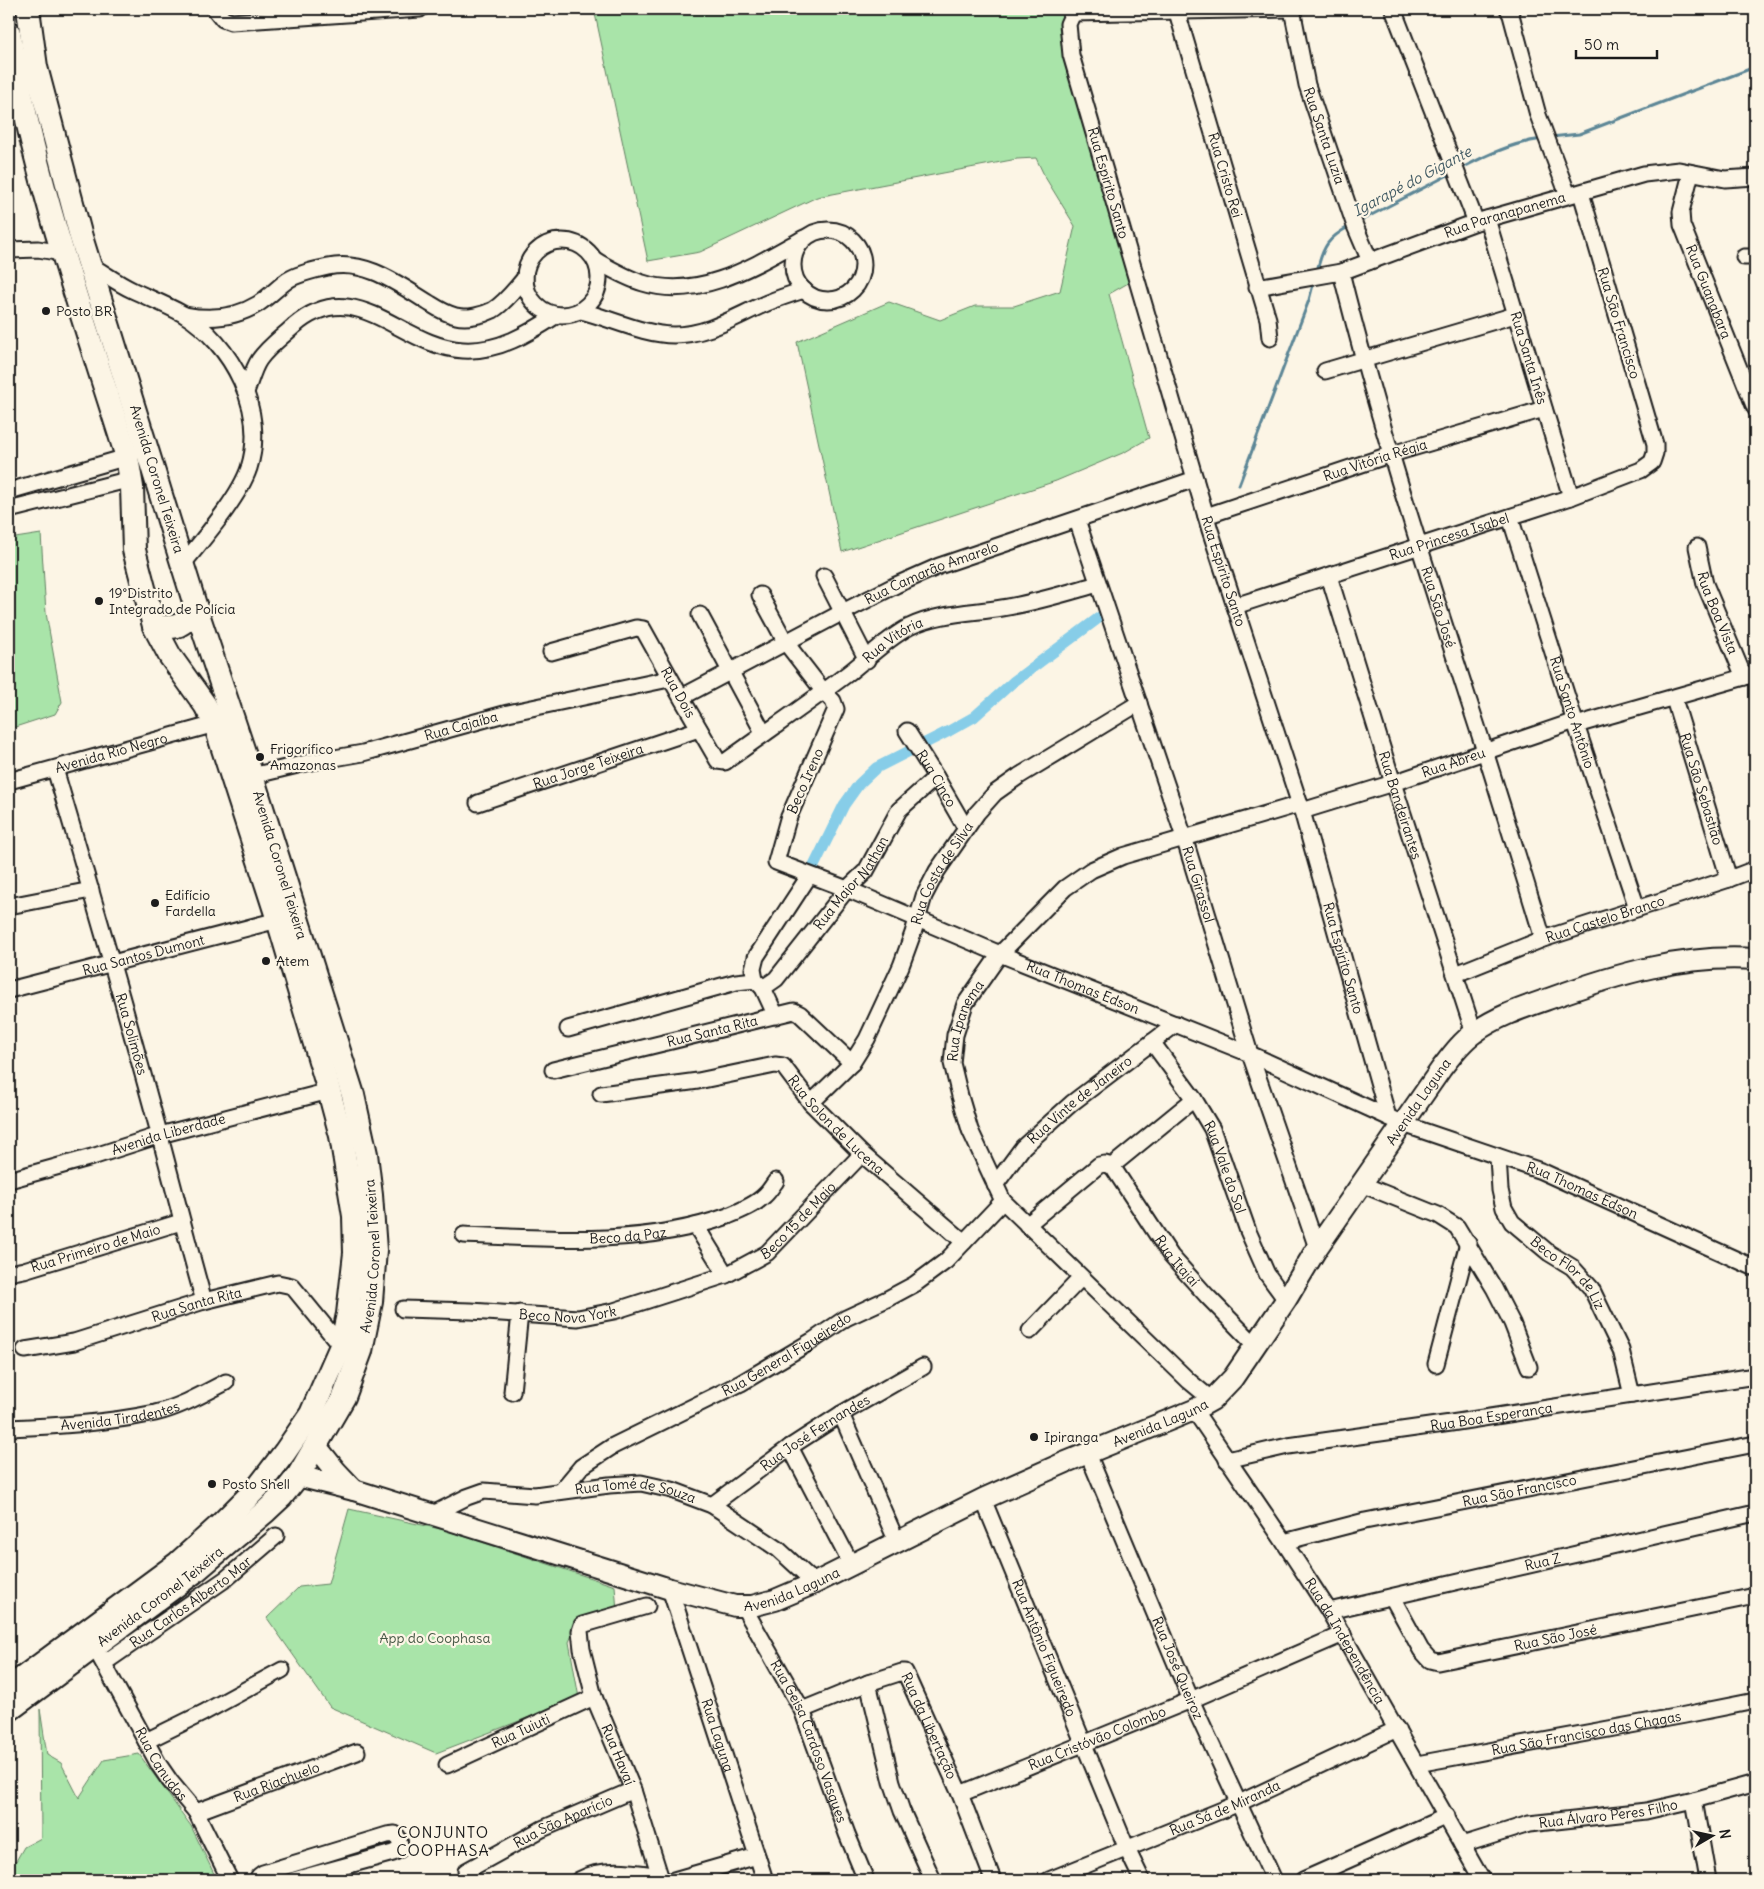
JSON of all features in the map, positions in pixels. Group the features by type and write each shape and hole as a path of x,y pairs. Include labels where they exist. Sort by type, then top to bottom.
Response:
{"highway":[{"name":"Avenida Coronel Teixeira","path":"9,1710 99,1654 266,1511 281,1497 298,1476 344,1397 361,1351 371,1302 375,1250 366,1154 353,1095 252,776 196,608 90,265 38,72 28,9"},
{"name":"Avenida Coronel Teixeira","path":"9,33 11,53 31,141 62,253 127,457 131,479 134,550 154,626 170,656 205,705 215,724 278,920 341,1136 354,1216 355,1253 348,1314 341,1346 311,1414 286,1452 259,1486 178,1563 9,1688"},
{"path":"154,626 167,628 181,625 196,608"}],"main road":[{"name":"Avenida Laguna","path":"298,1476 354,1490 670,1589 743,1606 763,1604 815,1583 984,1499 1194,1410 1212,1400 1233,1378 1286,1300 1317,1248 1361,1184 1396,1121 1456,1049 1474,1033 1524,1008 1632,971 1696,960 1755,959"},
{"name":"Avenida Laguna","path":"316,1446 324,1458 354,1490"}],"street":[{"path":"215,9 223,19 231,22 244,15 420,9"},
{"path":"1073,11 1177,12 1291,9"},
{"name":"Rua Santa Luzia","path":"1291,9 1306,85 1355,226 1370,260"},
{"name":"Rua Santa Inês","path":"1393,9 1457,171 1481,220 1515,315 1571,497"},
{"name":"Rua Espírito Santo","path":"1073,11 1068,24 1071,55 1206,516 1301,807 1396,1121"},
{"name":"Rua Cristo Rei","path":"1177,12 1268,319 1270,338"},
{"name":"Rua São Francisco","path":"1509,12 1548,144 1574,194 1655,444 1655,453"},
{"name":"Rua Paranapanema","path":"1257,287 1341,272 1481,220 1644,174 1679,170 1725,179 1755,177"},
{"name":"Rua Guanabara","path":"1691,173 1681,212 1682,225 1755,408"},
{"path":"595,260 618,273 644,284 674,288 711,282 744,270 814,232 825,229 836,230 847,234 856,242 863,261 862,275 856,286 848,294 837,299 825,300 813,297 796,281 793,258 797,247 804,238"},
{"path":"558,240 569,241 580,244 595,260 599,271 597,292 590,303 581,310 569,315 557,315 546,312 532,301 526,288 525,278 531,257 538,249 558,240"},
{"path":"9,250 38,249 62,253"},
{"path":"90,265 130,289 184,315 218,344 232,362 246,392 252,430 249,468 240,487 209,532 183,564"},
{"path":"184,315 216,318 240,314 259,304 289,280 310,271 336,265 356,266 380,274 439,309 455,316 472,317 492,310 508,298 525,278"},
{"name":"Rua São José","path":"1341,272 1363,360 1418,548 1485,751 1543,939"},
{"path":"581,310 653,333 673,335 697,333 719,326 766,303 804,290"},
{"path":"246,392 258,361 270,347 298,323 318,310 336,307 355,307 378,316 414,336 440,346 462,350 490,349 510,342 557,315"},
{"path":"1325,371 1515,315"},
{"name":"Rua Vitória Régia","path":"1206,516 1392,454 1544,410"},
{"name":"Rua Princesa Isabel","path":"1235,606 1571,497 1641,470 1652,462 1655,453"},
{"path":"9,491 127,457"},
{"path":"9,510 131,479"},
{"name":"Rua Camarão Amarelo","path":"682,697 843,612 939,566 1195,479"},
{"name":"Rua Santo Antônio","path":"1510,518 1637,908"},
{"name":"Rua Girassol","path":"1077,520 1184,837 1250,1054 1317,1248"},
{"name":"Rua Boa Vista","path":"1697,547 1704,584 1750,675"},
{"path":"824,576 867,660"},
{"name":"Rua Bandeirantes","path":"1329,576 1393,783 1474,1033"},
{"name":"Rua Vitória","path":"718,761 725,762 764,734 829,697 867,660 893,638 909,628 927,620 1034,602 1098,584"},
{"path":"760,595 786,643 829,697"},
{"path":"700,615 764,734"},
{"name":"Rua Dois","path":"551,652 636,628 643,629 718,761"},
{"name":"Rua Abreu","path":"1301,807 1393,783 1485,751 1576,723 1674,698 1750,675"},
{"name":"Rua Cajaíba","path":"252,776 306,763 363,753 508,713 670,679"},
{"name":"Beco Ireno","path":"776,862 795,802 835,712 836,705 829,697"},
{"name":"Rua São Sebastião","path":"1674,698 1729,879"},
{"name":"Rua Costa de Silva","path":"811,1103 852,1063 867,1039 901,966 924,896 937,871 965,827 995,794 1011,782 1139,704"},
{"name":"Avenida Rio Negro","path":"9,781 215,724"},
{"name":"Rua Jorge Teixeira","path":"478,803 699,729"},
{"name":"Rua Cinco","path":"907,731 965,827"},
{"name":"Rua Solimões","path":"55,769 160,1135 181,1222 204,1301"},
{"name":"Rua Major Nathan","path":"759,984 776,978 847,889 866,871 899,810 936,777"},
{"name":"Rua Ipanema","path":"1212,1400 1189,1381 1003,1201 970,1130 952,1063 955,1035 965,1004 1000,954 1065,888 1091,870 1122,856 1184,837 1301,807"},
{"name":"Rua Thomas Edson","path":"776,862 847,889 1000,954 1250,1054 1396,1121 1541,1171 1755,1268"},
{"name":"Rua Castelo Branco","path":"1456,974 1543,939 1755,869"},
{"path":"776,1016 753,969 756,957 809,876"},
{"path":"9,906 91,890"},
{"name":"Rua Santos Dumont","path":"9,990 278,920"},
{"path":"568,1029 736,982 759,984"},
{"name":"Rua Santa Rita","path":"554,1070 794,1011 800,1014 852,1063"},
{"name":"Rua Vinte de Janeiro","path":"995,1185 1022,1147 1072,1103 1176,1024"},
{"name":"Rua Vale do Sol","path":"1152,1042 1194,1099 1212,1129 1238,1205 1267,1274 1286,1300"},
{"name":"Rua Solon de Lucena","path":"601,1094 698,1081 780,1065 787,1070 811,1103 862,1154 964,1242"},
{"name":"Avenida Liberdade","path":"9,1180 92,1157 160,1135 329,1090"},
{"path":"1027,1225 1098,1165 1112,1166 1194,1099"},
{"name":"Beco 15 de Maio","path":"726,1275 767,1253 862,1154"},
{"name":"Beco Flor de Liz","path":"1498,1157 1500,1190 1504,1208 1512,1222 1549,1253 1572,1268 1591,1288 1621,1350 1632,1395"},
{"name":"Rua Itajaí","path":"1112,1166 1171,1256 1206,1296 1255,1345"},
{"name":"Beco da Paz","path":"464,1235 591,1238 638,1236 696,1226 740,1211 763,1197 776,1181"},
{"path":"1361,1184 1438,1215 1457,1227 1468,1243 1512,1323 1529,1367"},
{"name":"Rua General Figueiredo","path":"561,1491 581,1467 613,1446 740,1383 812,1341 846,1318 915,1284 946,1262 1003,1201"},
{"name":"Rua Primeiro de Maio","path":"9,1273 181,1222"},
{"path":"696,1226 726,1275"},
{"path":"1436,1364 1468,1243"},
{"name":"Beco Nova York","path":"403,1309 520,1313 578,1318 600,1315 726,1275"},
{"path":"1030,1331 1081,1278"},
{"name":"Rua Santa Rita","path":"25,1350 74,1342 204,1301 278,1283 292,1286 341,1346"},
{"path":"512,1392 520,1313"},
{"name":"Rua José Fernandes","path":"712,1505 790,1447 841,1414 923,1367"},
{"name":"Rua Boa Esperança","path":"1227,1460 1288,1446 1452,1424 1755,1376"},
{"name":"Avenida Tiradentes","path":"9,1428 99,1422 156,1412 198,1398 226,1382"},
{"name":"Rua da Independência","path":"1194,1410 1329,1611 1482,1880"},
{"path":"841,1414 897,1542"},
{"name":"Rua São Francisco","path":"1284,1542 1365,1521 1755,1444"},
{"path":"790,1447 851,1564"},
{"name":"Rua José Queiroz","path":"1088,1454 1191,1700 1237,1804 1274,1880"},
{"name":"Rua Tomé de Souza","path":"433,1514 467,1497 484,1491 535,1495 641,1483 672,1490 712,1505 778,1549 815,1583"},
{"name":"Rua Antônio Figueiredo","path":"984,1499 1127,1848 1142,1880"},
{"name":"Rua Z","path":"1329,1611 1755,1514"},
{"name":"Rua Carlos Alberto Mar","path":"99,1654 227,1578 276,1536"},
{"name":"Rua Laguna","path":"670,1589 765,1880"},
{"name":"Rua São José","path":"1392,1597 1421,1650 1430,1660 1438,1662 1755,1596"},
{"name":"Rua Havaí","path":"647,1606 582,1626 580,1631 582,1649 594,1697 633,1790 666,1879"},
{"name":"Rua Geisa Cardoso Vasques","path":"743,1606 802,1710 846,1834 866,1880"},
{"name":"Rua Cristóvão Colombo","path":"960,1794 1191,1700 1343,1634"},
{"name":"Rua Canudos","path":"99,1654 170,1781 196,1812 230,1880"},
{"path":"146,1741 203,1713 282,1670"},
{"name":"Rua da Libertação","path":"802,1710 868,1683 902,1672 908,1674 960,1794 994,1880"},
{"path":"868,1683 892,1782 902,1811 933,1880"},
{"name":"Rua Tuiuti","path":"446,1765 594,1697"},
{"name":"Rua São Francisco das Chagas","path":"1417,1764 1755,1701"},
{"name":"Rua Sá de Miranda","path":"1049,1880 1237,1804 1397,1728"},
{"name":"Rua Riachuelo","path":"196,1812 357,1752"},
{"name":"Rua Álvaro Peres Filho","path":"1462,1845 1529,1824 1646,1811 1755,1783"},
{"name":"Rua São Aparício","path":"466,1871 542,1829 633,1790"},
{"path":"1694,1800 1708,1880"},
{"path":"1304,1880 1447,1816"},
{"path":"256,1880 263,1873 387,1835 395,1834 399,1838 401,1844 399,1850 393,1853 294,1880"},
{"path":"579,1880 603,1871 640,1873 666,1879 757,1856"}],"green space":[{"path":"594,9 1066,9 1063,42 1130,282 1109,294 1149,438 1125,452 1056,481 842,552 797,342 889,302 940,320 975,306 1014,306 1060,291 1075,226 1045,177 1036,158 1017,159 817,197 700,252 648,261"},
{"path":"41,534 46,613 62,702 55,714 9,729 9,539"},
{"name":"App do Coophasa","path":"349,1509 445,1530 615,1586 617,1611 577,1623 569,1642 579,1698 436,1753 330,1707 267,1618 299,1587 328,1584"},
{"path":"40,1709 47,1755 61,1763 79,1798 104,1760 139,1754 191,1826 217,1880 9,1880 9,1859 16,1861 24,1847 41,1838"}],"waterway":[{"name":"Igarapé do Gigante","path":"1551,137 1579,134 1755,67"},
{"name":"Igarapé do Gigante","path":"1460,169 1500,150 1521,143 1543,139"},
{"name":"Igarapé do Gigante","path":"1358,222 1452,173"},
{"name":"Igarapé do Gigante","path":"1317,271 1324,249 1331,239 1350,226"},
{"name":"Igarapé do Gigante","path":"1239,485 1309,300 1314,281"},
{"path":"809,876 844,805 859,784 876,768 974,717 1013,682 1108,611"}],"place":[{"name":"Posto BR","path":"46,311"},
{"name":"19°Distrito Integrado de Polícia","path":"99,601"},
{"name":"Frigorífico Amazonas","path":"260,757"},
{"name":"Edifício Fardella","path":"155,903"},
{"name":"Atem","path":"266,961"},
{"name":"Ipiranga","path":"1034,1437"},
{"name":"Posto Shell","path":"212,1484"}],"district":[{"name":"CONJUNTO COOPHASA","path":"443,1841"}]}
